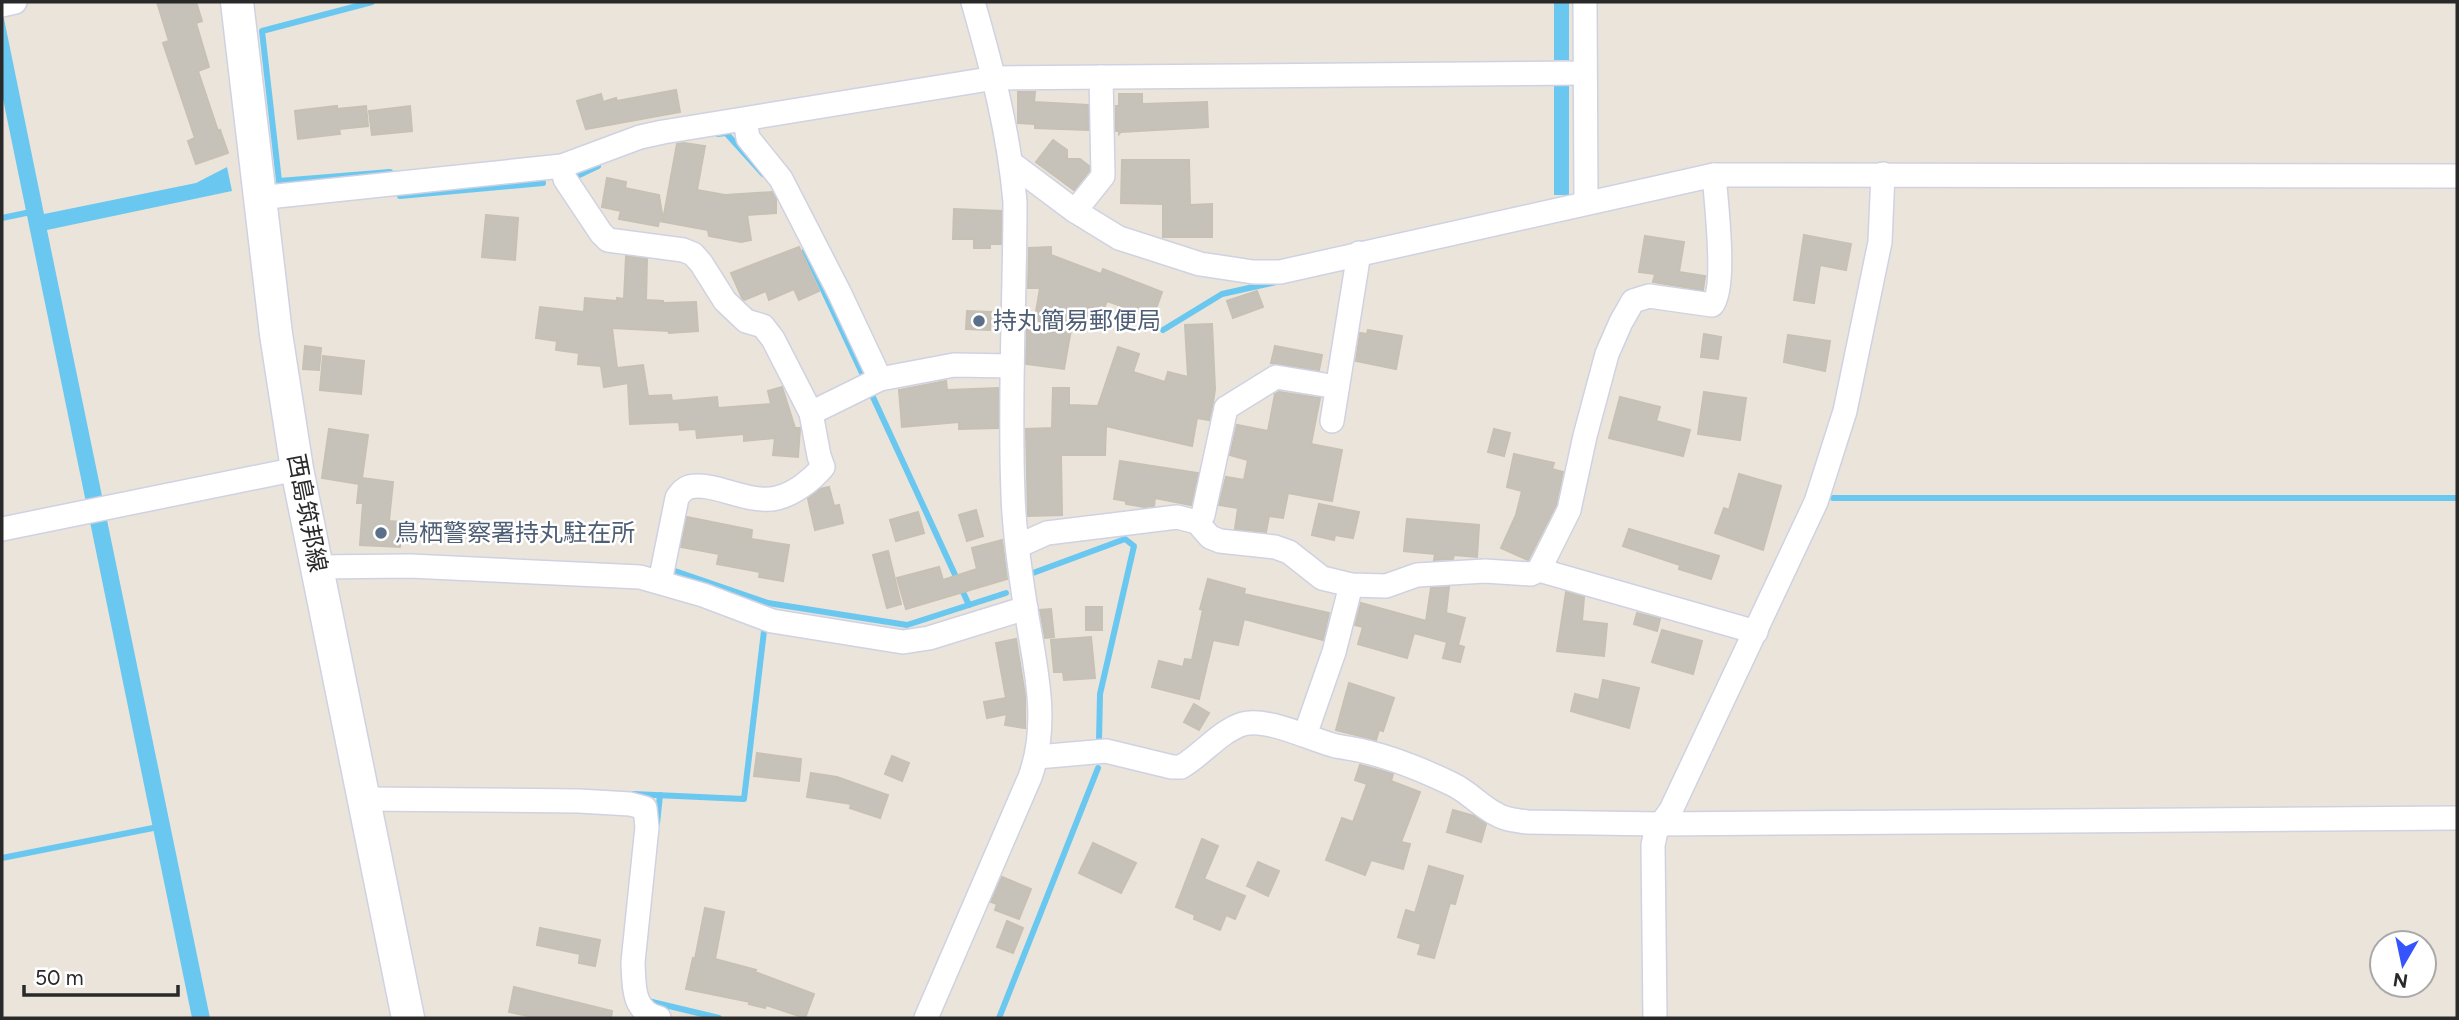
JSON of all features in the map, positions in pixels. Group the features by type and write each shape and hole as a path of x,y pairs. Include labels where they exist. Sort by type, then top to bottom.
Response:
{"main road":[{"name":"西島筑邦線","path":"237,2 258,198 297,469 408,1018"}],"street":[{"path":"926,1018 1037,757 1041,714 1038,674 1026,608 1013,496 1015,202 1011,163 995,78 973,2"},
{"path":"1584,2 1586,202"},
{"path":"258,198 562,166 640,136 995,78 1584,73"},
{"path":"1075,211 1103,176 1101,77"},
{"path":"745,120 748,138 781,179 880,379"},
{"path":"1011,163 1075,211 1119,238 1222,269 1280,272 1714,175 2457,176"},
{"path":"562,166 565,179 608,240 683,250 693,254 724,301 746,321 763,326 773,339 811,413 823,467 816,475 795,490 777,498 755,499 699,487 683,490 677,498 660,582"},
{"path":"1655,1018 1653,845 1656,831 1671,810 1816,502 1845,411 1880,242 1883,174"},
{"path":"1018,546 1047,533 1177,517 1197,522 1210,537 1282,549 1322,578 1351,586 1386,586 1418,575 1485,571 1531,574 1539,570 1569,510 1585,436 1608,354 1633,301 1649,296 1712,305 1718,299 1720,267 1714,175"},
{"path":"1332,421 1359,253"},
{"path":"811,413 880,379 954,365 1012,366"},
{"path":"1197,522 1203,515 1226,408 1276,377 1337,387"},
{"path":"2,529 297,469"},
{"path":"317,567 410,566 640,577 772,621 903,642 929,638 1026,608"},
{"path":"1539,570 1756,632"},
{"path":"1305,735 1334,652 1351,586"},
{"path":"1037,757 1106,751 1181,767 1242,724 1255,723 1305,735 1334,746 1368,752 1418,769 1470,794 1494,814 1527,822 1660,824 2457,818"},
{"path":"364,799 579,801 630,804 645,808 647,827 633,962 634,980 636,998 641,1009 651,1017 659,1018"}],"water":[{"path":"1554,2 1569,2 1569,60 1554,60"},
{"path":"2,9 44,214 196,183 227,167 232,191 47,230 210,1018 192,1018 2,94"},
{"path":"1554,85 1569,85 1569,195 1554,195"}],"building":[{"path":"157,2 196,2 202,21 196,23 209,67 198,71 228,153 196,164 188,141 195,138 163,43 169,41"},
{"path":"676,90 680,112 586,129 577,101 601,94 603,102 616,98 617,101"},
{"path":"1018,92 1035,92 1034,102 1088,105 1088,130 1035,128 1035,124 1018,123"},
{"path":"1119,94 1142,94 1142,104 1207,102 1208,127 1122,132 1123,129 1119,134 1119,131 1116,131 1116,106 1119,106"},
{"path":"337,106 337,109 366,106 368,126 339,129 340,134 298,139 295,111"},
{"path":"410,106 412,131 372,135 369,111"},
{"path":"1053,140 1067,150 1067,159 1080,159 1089,166 1089,171 1074,190 1036,162"},
{"path":"677,144 705,146 697,190 725,195 772,192 776,199 776,213 747,215 751,240 741,242 709,236 708,230 659,221 658,226 619,219 621,211 602,207 607,178 626,182 625,188 659,195 663,220"},
{"path":"1122,160 1189,160 1190,205 1212,204 1212,237 1163,237 1163,204 1121,203"},
{"path":"954,209 1001,211 1001,244 990,244 990,248 974,248 974,239 953,239"},
{"path":"486,215 518,218 515,260 482,257"},
{"path":"1804,235 1851,244 1846,270 1820,265 1814,303 1794,300"},
{"path":"1645,236 1684,242 1679,272 1705,276 1703,290 1653,282 1655,274 1639,272"},
{"path":"799,247 819,291 799,300 794,289 769,300 766,291 744,300 742,298 731,273"},
{"path":"1051,247 1051,255 1101,274 1103,269 1162,292 1153,317 1107,301 1105,306 1103,305 1098,330 1072,324 1064,369 1026,364 1027,329 1033,330 1040,288 1028,288 1029,248"},
{"path":"626,256 647,259 646,300 663,303 696,302 698,331 669,333 612,328 617,368 643,365 648,396 671,395 672,401 717,397 718,408 771,404 768,391 782,387 795,428 800,428 798,457 773,455 775,438 744,441 744,434 697,438 696,429 680,430 679,422 630,424 628,383 604,387 601,366 578,364 579,353 556,350 557,341 536,338 540,307 584,312 585,298 617,301 617,298 624,299"},
{"path":"1257,291 1263,307 1233,318 1227,301"},
{"path":"967,311 991,312 990,330 966,329"},
{"path":"1212,324 1215,389 1213,403 1209,420 1197,418 1192,446 1106,426 1105,455 1061,455 1062,515 1028,516 1026,429 1052,428 1053,388 1069,388 1069,405 1098,406 1118,347 1139,354 1133,372 1165,382 1168,372 1188,377 1185,325"},
{"path":"1368,330 1402,336 1396,369 1356,361 1360,333 1367,334"},
{"path":"1704,334 1721,337 1718,359 1701,357"},
{"path":"1788,335 1830,341 1825,371 1784,362"},
{"path":"305,346 321,348 319,370 303,369"},
{"path":"1275,346 1322,355 1319,370 1271,363"},
{"path":"323,356 364,361 361,394 320,390"},
{"path":"946,381 947,390 998,388 998,428 959,429 959,422 902,427 899,390"},
{"path":"1279,392 1320,398 1311,444 1342,450 1332,501 1288,493 1283,518 1269,516 1266,532 1235,529 1238,508 1219,505 1226,477 1244,480 1248,460 1230,455 1237,425 1268,431 1275,394"},
{"path":"1704,392 1746,398 1740,440 1698,434"},
{"path":"1620,397 1660,407 1656,421 1690,430 1683,456 1609,438"},
{"path":"329,429 368,435 362,478 393,482 389,521 402,522 400,547 360,545 363,503 357,503 359,484 322,478"},
{"path":"1494,429 1510,433 1504,456 1488,452"},
{"path":"1514,454 1554,463 1552,469 1563,472 1556,505 1528,560 1501,548 1516,515 1522,491 1507,487"},
{"path":"1120,461 1198,473 1191,505 1155,498 1154,506 1144,507 1114,499"},
{"path":"1739,474 1781,486 1763,550 1715,533 1724,508 1729,510"},
{"path":"829,487 834,506 839,505 843,523 815,530 808,499 820,489"},
{"path":"1319,504 1359,512 1353,538 1335,535 1334,540 1312,535"},
{"path":"976,510 983,536 967,541 959,515"},
{"path":"918,512 924,533 896,541 890,520"},
{"path":"687,517 752,530 751,539 789,545 783,581 759,577 760,572 717,564 719,554 681,547"},
{"path":"1407,519 1479,525 1477,557 1454,555 1453,559 1434,560 1435,554 1404,551"},
{"path":"1629,529 1719,556 1711,579 1679,569 1680,565 1623,546"},
{"path":"1002,540 1007,579 906,609 897,578 939,567 943,580 977,569 972,548"},
{"path":"888,551 901,604 887,608 873,555"},
{"path":"1208,579 1245,589 1244,594 1329,613 1323,640 1244,619 1238,645 1213,640 1199,699 1152,687 1159,661 1183,667 1185,659 1192,660"},
{"path":"1449,587 1446,613 1465,618 1458,645 1464,647 1460,662 1443,658 1447,642 1414,633 1407,658 1358,644 1363,627 1355,625 1361,603 1426,621 1431,588"},
{"path":"1566,592 1584,597 1582,621 1607,624 1604,656 1557,651"},
{"path":"1086,607 1102,607 1102,630 1086,630"},
{"path":"1051,609 1054,637 1045,638 1040,610"},
{"path":"1637,613 1660,619 1657,631 1634,624"},
{"path":"1662,630 1702,641 1693,674 1652,662"},
{"path":"1091,637 1095,678 1064,680 1063,672 1054,672 1051,640"},
{"path":"1016,639 1025,695 1025,728 1005,725 1007,714 987,718 984,702 1006,698 996,643"},
{"path":"1603,680 1639,688 1629,728 1571,711 1575,694 1599,700"},
{"path":"1349,683 1394,698 1383,731 1379,730 1376,740 1336,730"},
{"path":"1194,704 1209,713 1199,730 1184,722"},
{"path":"757,753 801,759 799,781 754,776"},
{"path":"892,756 909,763 902,781 885,774"},
{"path":"1360,765 1393,774 1391,781 1420,792 1401,842 1410,844 1403,869 1371,860 1365,875 1326,860 1342,818 1353,822 1367,784 1355,780"},
{"path":"811,773 837,777 888,795 880,818 850,808 851,804 807,797"},
{"path":"1453,810 1474,816 1486,824 1481,842 1447,832"},
{"path":"1202,839 1218,846 1204,879 1245,896 1235,919 1226,915 1220,930 1194,919 1195,915 1176,907"},
{"path":"1093,843 1136,863 1121,893 1079,873"},
{"path":"1258,862 1279,871 1268,896 1247,886"},
{"path":"1429,866 1463,876 1455,904 1450,903 1434,958 1418,954 1421,944 1398,937 1406,910 1415,913"},
{"path":"1002,877 1031,889 1019,919 995,910 997,904 991,902"},
{"path":"705,908 724,912 715,959 756,970 755,972 814,994 805,1018 766,1005 765,1008 749,1004 750,1002 686,989"},
{"path":"1007,921 1023,928 1013,953 997,947"},
{"path":"540,928 600,940 595,966 579,963 580,954 537,945"},
{"path":"514,987 612,1011 611,1018 537,1018 509,1012"}],"waterway":[{"path":"372,2 262,31 279,181 390,172"},
{"path":"718,134 726,133 763,174"},
{"path":"575,177 598,166"},
{"path":"400,196 543,183"},
{"path":"2,218 26,213"},
{"path":"805,251 862,373"},
{"path":"1163,330 1222,294 1276,282"},
{"path":"872,395 969,605"},
{"path":"1833,498 2457,498"},
{"path":"1033,573 1125,539 1134,546 1100,694 1099,741"},
{"path":"675,571 768,603 907,625 1006,593"},
{"path":"633,794 744,799 764,631"},
{"path":"999,1018 1098,768"},
{"path":"657,824 660,795"},
{"path":"2,858 153,828"},
{"path":"648,1001 719,1018"}],"place":[{"name":"持丸簡易郵便局","path":"979,321"},
{"name":"鳥栖警察署持丸駐在所","path":"381,533"}]}
